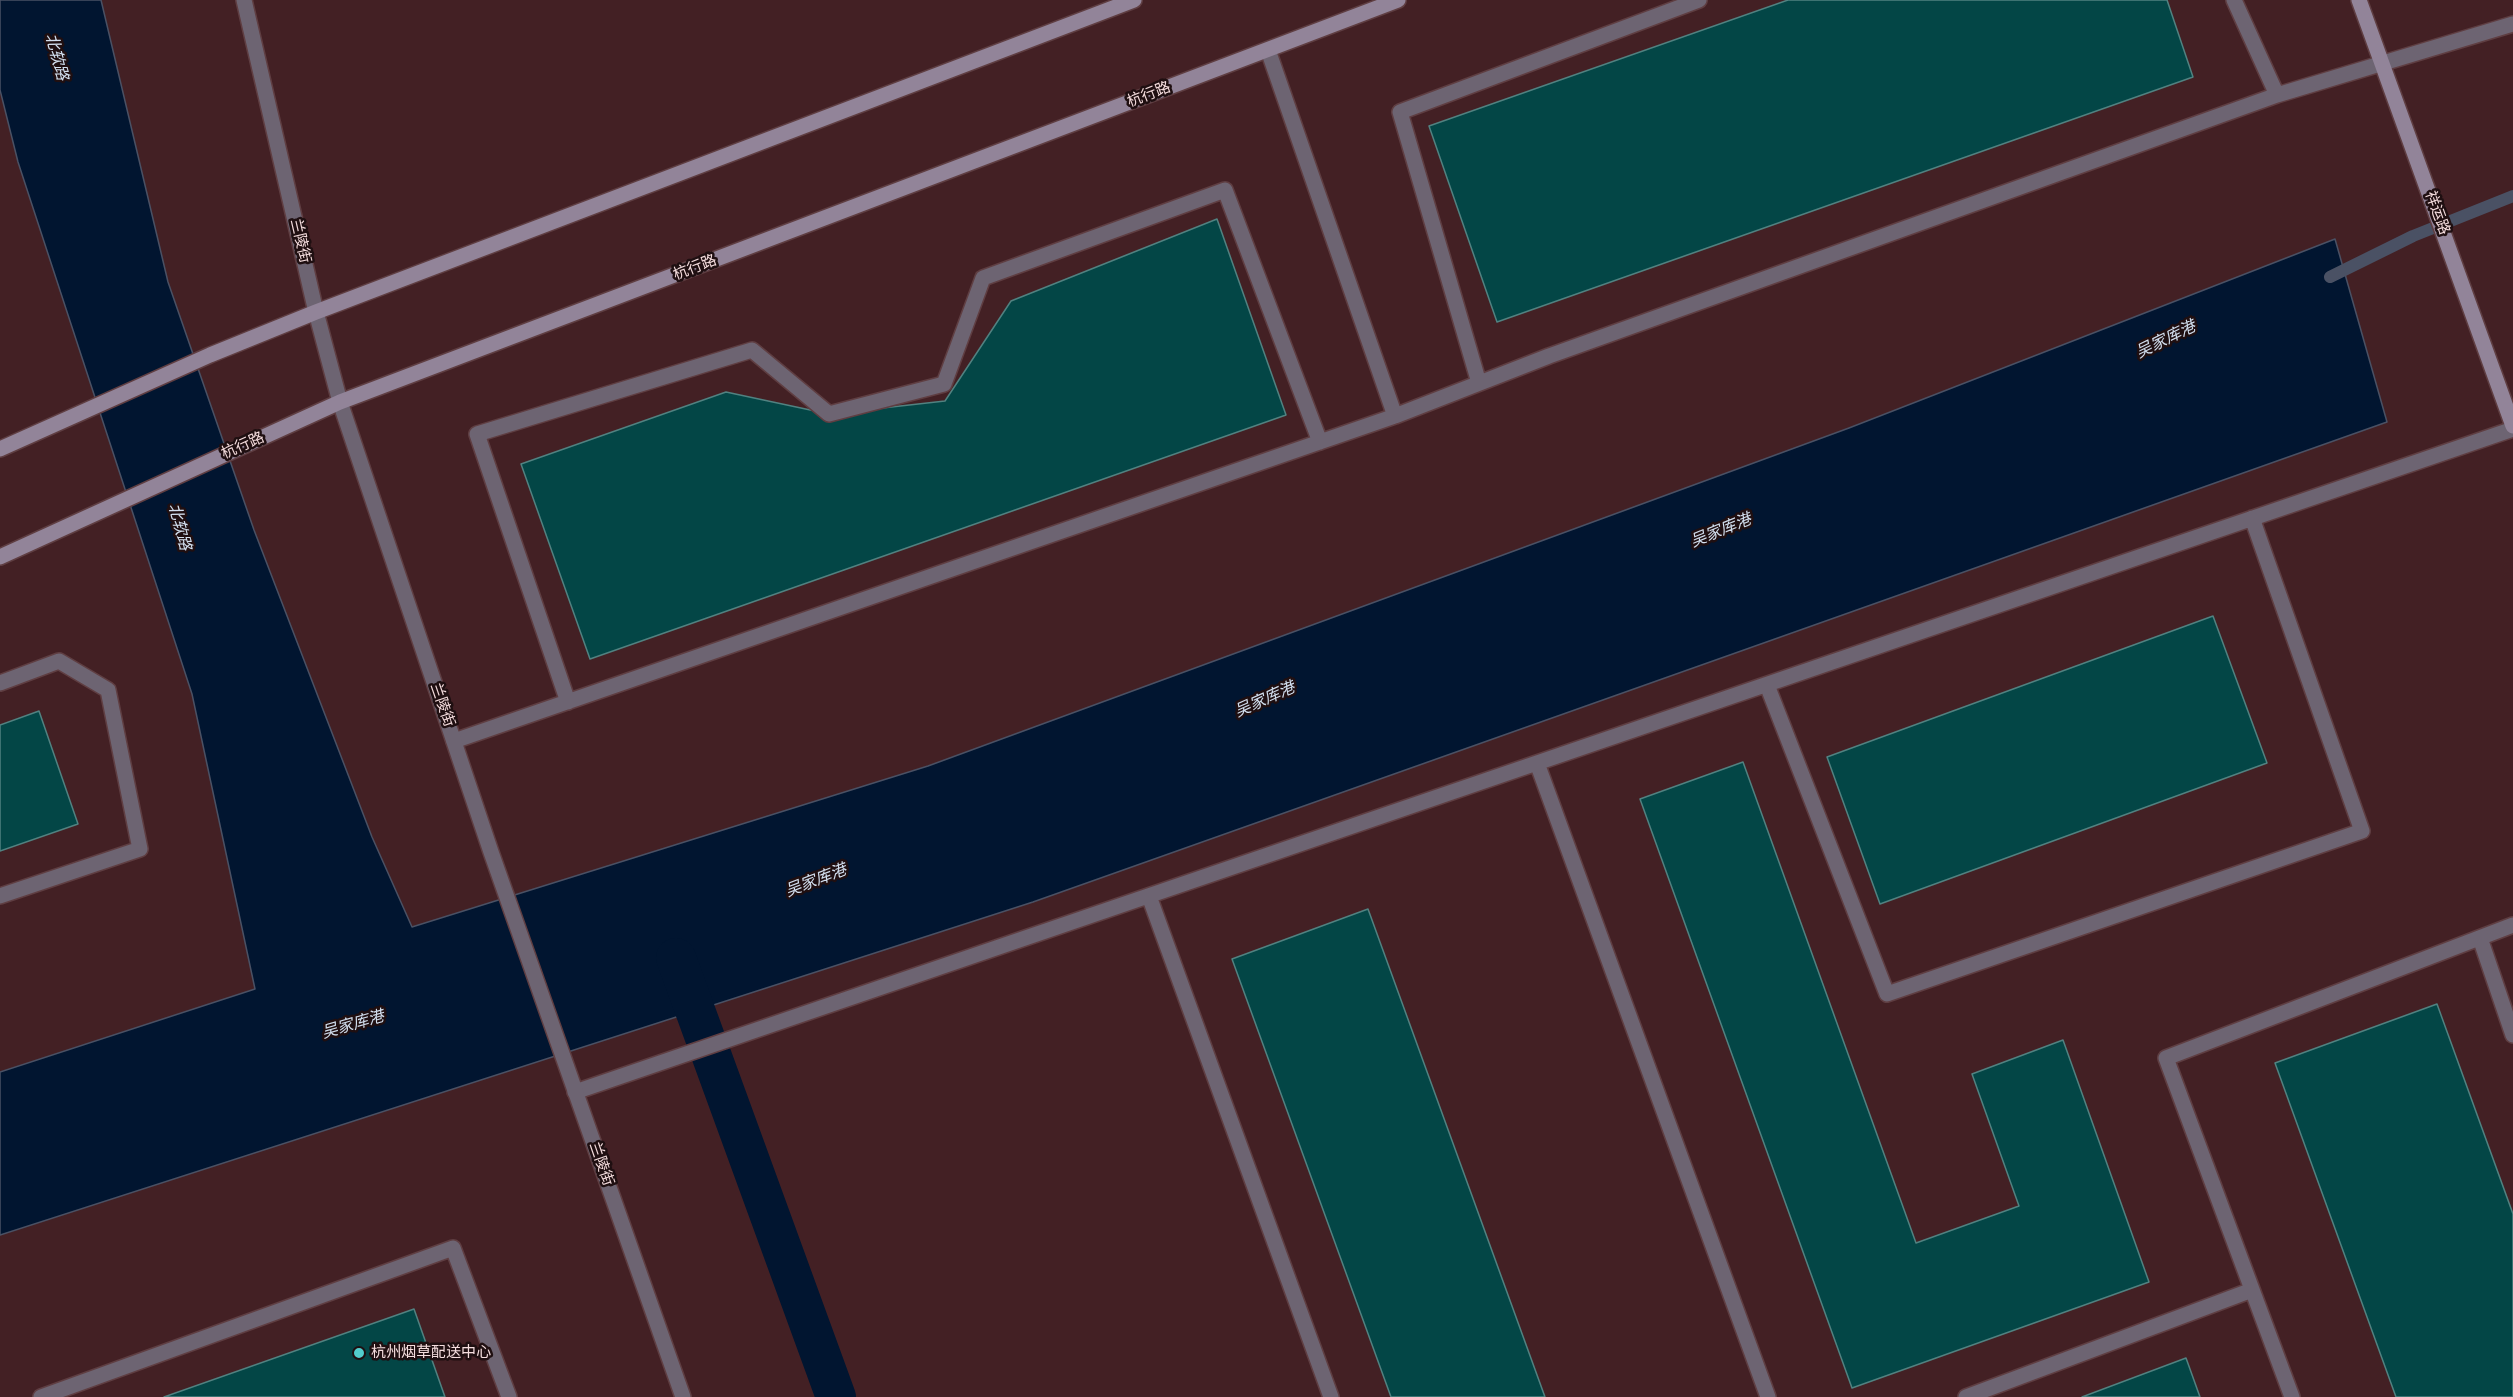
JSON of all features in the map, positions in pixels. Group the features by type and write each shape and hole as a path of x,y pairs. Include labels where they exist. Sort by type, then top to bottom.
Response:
{"main road":[{"path":"0,449 210,355 316,312 1134,0"},
{"name":"杭行路","path":"0,557 340,402 1398,0"},
{"name":"祥运路","path":"2359,0 2513,428"}],"street":[{"name":"兰陵街","path":"244,0 316,312 340,402 491,852 683,1397"},
{"path":"1479,383 1400,112 1699,0"},
{"path":"2234,0 2277,95"},
{"path":"454,741 1395,416 1479,383 2277,95 2513,24"},
{"path":"1268,50 1395,416"},
{"path":"568,702 477,434 752,350 829,414 944,384 983,278 1225,190 1320,442"},
{"path":"575,1092 2513,428"},
{"path":"1767,685 1887,994 2362,831 2252,518"},
{"path":"0,682 59,662 108,690 140,849 0,896"},
{"path":"1537,763 1768,1397"},
{"path":"1149,896 1331,1397"},
{"path":"2292,1397 2166,1058 2513,926"},
{"path":"2480,938 2513,1035"},
{"path":"41,1397 453,1248 509,1397"},
{"path":"1966,1397 2252,1290"}],"water":[{"name":"北软路","path":"0,0 101,0 168,282 254,530 372,837 412,927 928,766 1849,428 2335,239 2387,422 1033,902 0,1235 0,1072 255,989 192,694 18,162 0,90"}],"building":[{"path":"1788,0 2167,0 2193,77 1497,322 1429,126"},
{"path":"1217,219 1286,415 590,659 521,464 726,392 829,414 945,401 1011,301"},
{"path":"2213,616 2267,763 1880,904 1827,757"},
{"path":"39,711 78,824 0,851 0,725"},
{"path":"1743,762 1916,1243 2019,1206 1972,1074 2063,1040 2149,1282 1852,1388 1640,799"},
{"path":"1368,909 1545,1397 1391,1397 1232,959"},
{"path":"2437,1004 2513,1214 2513,1397 2396,1397 2275,1063"},
{"name":"杭州烟草配送中心","path":"414,1309 445,1397 164,1397"},
{"path":"2186,1358 2200,1397 2082,1397"}],"waterway":[{"name":"吴家库港","path":"2330,277 2413,236 2513,196"},
{"path":"676,958 836,1397"}],"place":[{"name":"杭州烟草配送中心","path":"359,1353"}]}
